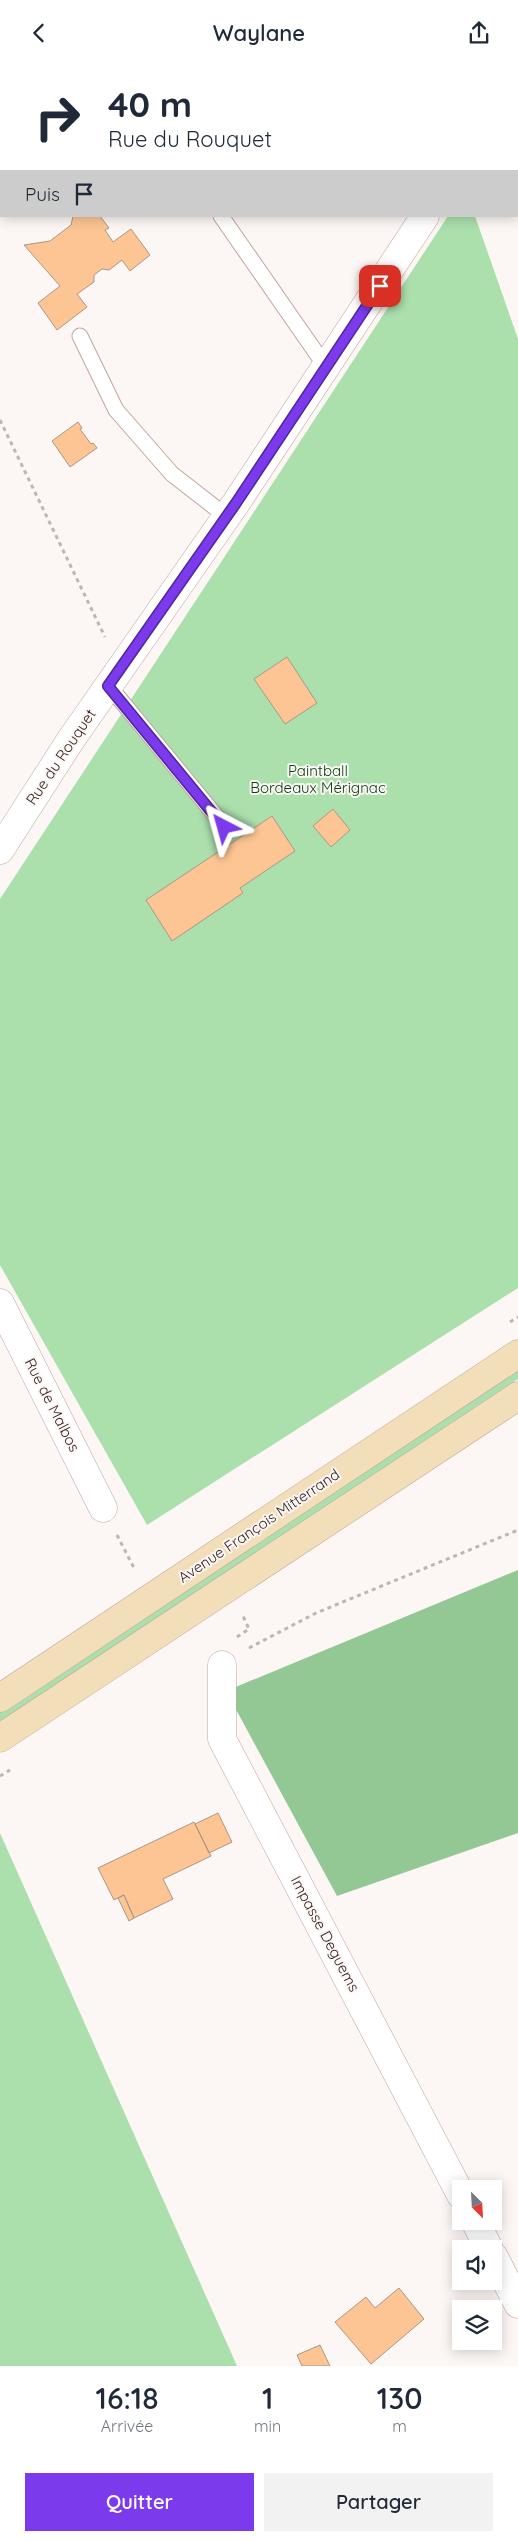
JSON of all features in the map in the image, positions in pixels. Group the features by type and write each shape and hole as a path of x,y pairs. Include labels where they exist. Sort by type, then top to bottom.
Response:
{"main road":[{"name":"Avenue François Mitterrand","path":"0,1697 518,1354"},
{"path":"0,1738 518,1396"}],"street":[{"name":"Rue du Rouquet","path":"0,850 114,677 226,516 326,367 424,217"},
{"name":"Rue de Malbos","path":"0,1303 103,1508"},
{"name":"Impasse Deguems","path":"222,1665 222,1739 453,2180"},
{"path":"502,2273 518,2304"}],"lane":[{"path":"222,217 326,367"},
{"path":"80,336 116,410 172,475 226,516"},
{"path":"114,677 224,827"}],"path":[{"path":"0,420 114,677"},
{"path":"103,1508 134,1568"},
{"path":"222,1665 262,1641 316,1613 518,1530"}],"green space":[{"name":"Paintball Bordeaux Mérignac","path":"447,217 475,217 518,339 518,1288 147,1525 0,1265 0,899"},
{"path":"518,1368 518,1379 0,1724 0,1710"},
{"path":"518,1570 518,1833 337,1896 226,1691"},
{"path":"0,1833 237,2366 0,2366"}],"building":[{"path":"73,217 101,217 109,228 105,230 113,242 131,229 150,255 130,271 122,260 109,270 102,269 94,275 94,282 77,294 87,307 57,330 38,303 60,286 24,245 50,241 71,225"},
{"path":"78,422 82,428 80,429 91,444 93,443 97,448 70,467 52,441"},
{"path":"287,657 317,703 285,724 254,679"},
{"path":"333,809 350,830 331,847 313,826"},
{"path":"272,816 295,851 240,888 243,893 172,941 146,900"},
{"path":"218,1813 232,1842 209,1853 195,1824"},
{"path":"194,1822 211,1856 163,1879 173,1899 134,1918 124,1895 114,1900 98,1868"},
{"path":"124,1895 134,1918 129,1921 118,1898"},
{"path":"399,2288 424,2319 371,2364 335,2322 366,2297 375,2308"},
{"path":"320,2345 330,2366 302,2366 297,2355"}],"route":[{"path":"224,827 108,686 236,503 380,286"}]}
